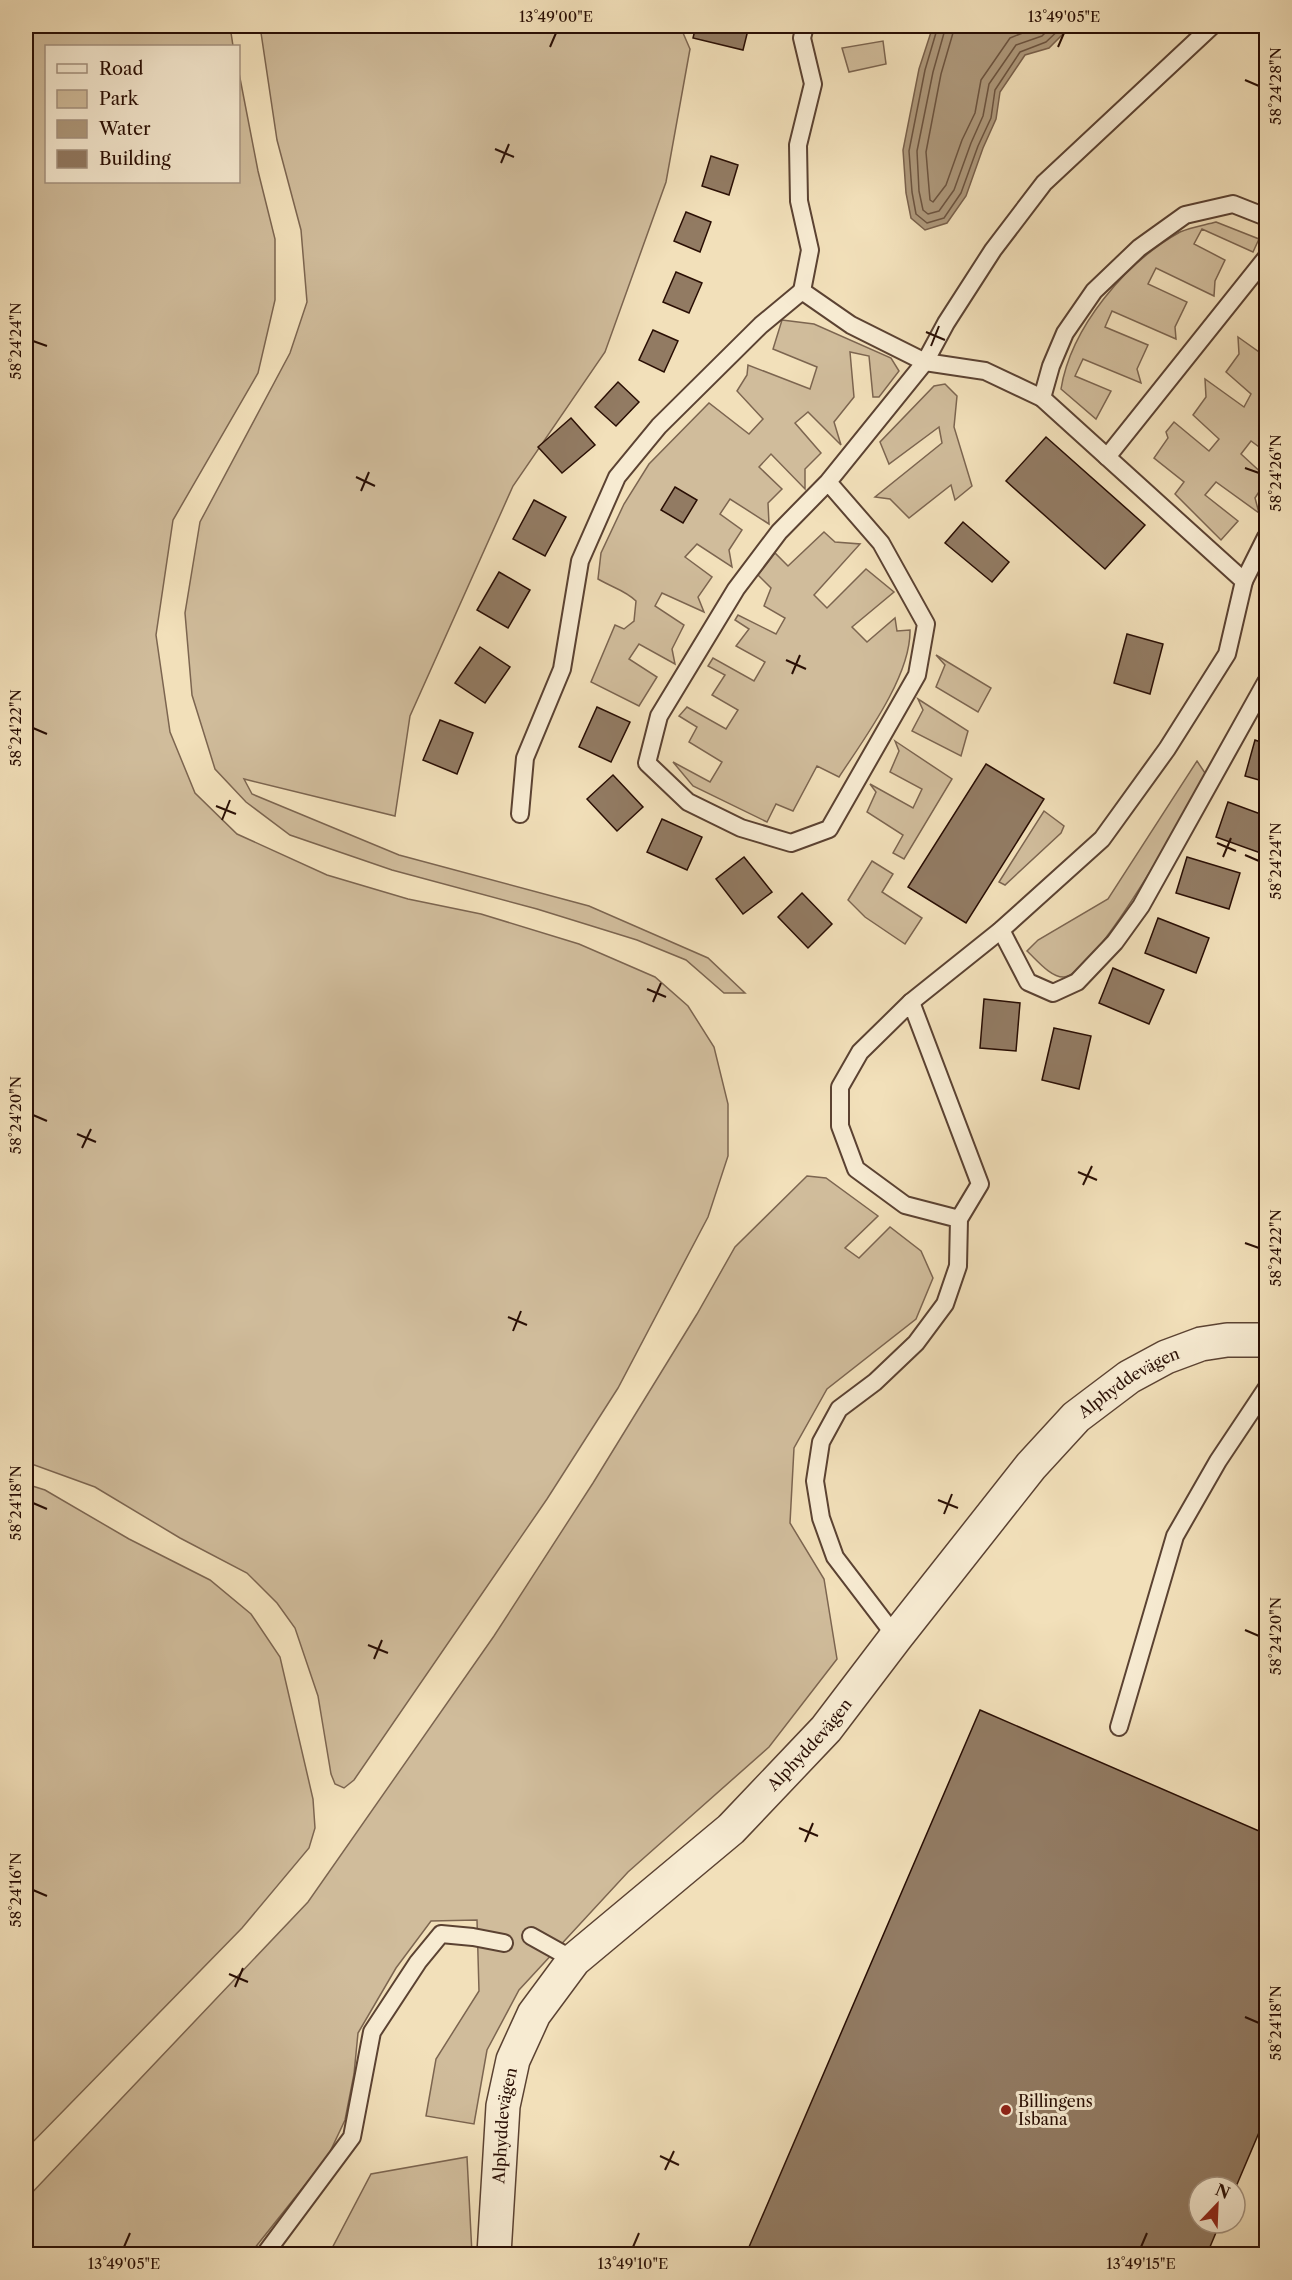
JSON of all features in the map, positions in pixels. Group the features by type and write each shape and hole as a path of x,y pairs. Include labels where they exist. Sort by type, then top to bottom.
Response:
{"street":[{"name":"Alphyddevägen","path":"494,2254 503,2106 513,2060 534,2014 574,1960 731,1828 826,1730 1031,1466 1076,1417 1129,1377 1166,1358 1201,1344 1227,1340 1266,1340"}],"lane":[{"path":"520,814 525,758 562,669 580,561 616,477 659,426 762,325 802,291 810,250 799,201 798,145 813,84 802,38 805,26"},
{"path":"828,482 881,543 926,624 917,675 829,829 791,843 741,828 688,802 648,763 659,716 736,589 779,532 828,482 925,362 946,323 993,250 1044,183 1212,26"},
{"path":"1042,398 1051,366 1065,333 1094,291 1139,248 1185,216 1194,213 1233,204 1266,216"},
{"path":"1107,457 1266,258"},
{"path":"802,291 851,325 925,362 985,371 1042,398 1244,581"},
{"path":"958,1219 905,1205 856,1170 840,1126 840,1088 860,1052 911,1002 1001,930 1102,838 1167,749 1227,654 1244,581 1265,542"},
{"path":"1001,930 1028,982 1053,993 1077,982 1114,942 1141,906 1266,682"},
{"path":"896,1637 835,1557 821,1518 815,1481 821,1442 839,1409 875,1382 916,1343 945,1304 958,1266 958,1219 980,1184 911,1002"},
{"path":"1119,1727 1175,1536 1218,1461 1266,1389"},
{"path":"265,2254 352,2137 372,2032 417,1962 441,1934 473,1936 504,1943"},
{"path":"531,1936 574,1960"}],"green space":[{"path":"26,26 230,26 233,45 45,45 45,183 240,183 240,78 258,171 275,239 275,300 258,373 173,520 156,635 170,732 195,793 237,834 327,875 408,899 481,914 579,944 655,977 688,1006 714,1047 728,1104 728,1156 708,1217 618,1388 547,1499 354,1780 344,1788 335,1784 331,1774 318,1696 295,1628 277,1603 247,1573 180,1538 95,1487 26,1462"},
{"path":"260,26 680,26 690,49 666,182 605,352 513,486 410,716 395,816 244,779 252,794 399,855 589,906 708,958 745,993 724,993 686,960 637,940 537,909 392,870 290,835 246,802 215,769 192,695 185,613 200,522 290,353 307,302 301,230 277,140"},
{"path":"883,41 886,64 849,72 842,48"},
{"path":"1216,222 1259,239 1253,252 1202,229 1194,244 1225,260 1215,281 1214,296 1156,268 1148,284 1187,302 1175,327 1176,339 1112,311 1105,327 1148,345 1137,369 1141,383 1083,359 1075,376 1111,391 1096,419 1061,389 1076,343 1089,320 1104,298 1140,260 1184,230"},
{"path":"782,320 814,324 891,358 899,371 879,397 873,397 869,356 850,352 854,397 834,422 841,445 808,412 795,423 821,453 805,469 805,489 771,454 759,467 782,489 768,503 769,524 730,499 720,514 742,530 729,550 732,567 697,544 685,557 712,577 698,597 704,612 662,593 655,606 684,625 672,649 675,664 639,644 629,659 657,677 639,706 591,682 615,625 624,629 634,621 636,601 623,591 598,579 601,553 624,504 649,464 709,403 749,434 763,419 737,391 747,375 748,365 810,389 817,367 773,349"},
{"path":"1238,337 1266,357 1266,452 1251,441 1241,454 1266,477 1266,481 1255,498 1259,513 1216,482 1205,495 1238,521 1221,540 1175,494 1184,482 1154,458 1168,438 1166,432 1174,422 1209,451 1219,439 1193,415 1206,397 1205,379 1244,407 1251,394 1226,372 1239,354"},
{"path":"945,384 957,396 954,427 972,486 955,500 951,485 909,518 890,499 875,497 942,443 939,427 889,464 880,442 934,386"},
{"path":"824,532 835,542 860,544 814,595 827,608 866,569 894,592 852,627 867,642 895,618 897,631 910,630 908,648 895,687 873,726 839,777 817,766 793,811 776,804 767,822 693,786 673,762 710,782 722,762 689,742 697,727 679,716 687,707 726,729 738,710 712,695 725,675 708,666 713,658 754,681 765,662 736,646 749,629 735,620 738,615 776,634 785,618 764,606 771,588 758,575 775,553 788,566"},
{"path":"936,655 991,688 978,712 936,687 945,665"},
{"path":"918,699 968,731 961,756 912,731 923,710"},
{"path":"895,741 952,779 904,859 893,853 903,835 867,812 876,792 870,784 913,808 922,789 890,772 899,751"},
{"path":"1197,761 1207,776 1118,921 1079,969 1064,977 1049,971 1027,951 1038,940 1108,899"},
{"path":"1044,811 1064,826 1061,833 1005,885 999,882"},
{"path":"872,861 893,874 882,892 922,918 905,944 865,917 848,900"},
{"path":"807,1176 826,1178 878,1216 845,1248 859,1258 890,1227 921,1251 933,1278 916,1319 827,1389 794,1448 790,1523 824,1579 837,1659 769,1747 628,1872 519,1990 487,2050 474,2124 426,2116 436,2059 479,1991 477,1920 431,1921 396,1968 358,2033 354,2074 345,2120 328,2156 250,2254 26,2254 26,2199 308,1902 494,1636 593,1483 697,1314 735,1247"},
{"path":"26,1484 45,1490 129,1539 210,1580 251,1614 280,1657 313,1799 315,1828 309,1848 242,1928 26,2149"},
{"path":"467,2157 472,2254 329,2254 371,2174"}],"water":[{"path":"933,26 1071,26 1049,48 1025,55 1000,92 996,119 966,196 947,223 925,230 911,218 906,193 903,150 919,69"}],"building":[{"path":"696,26 749,26 743,50 693,38"},
{"path":"711,156 738,165 729,195 702,186"},
{"path":"686,212 711,222 700,252 674,241"},
{"path":"676,272 702,283 689,313 663,302"},
{"path":"653,330 678,341 664,372 639,360"},
{"path":"618,382 639,402 616,426 595,407"},
{"path":"571,418 595,445 562,473 538,447"},
{"path":"1046,437 1145,525 1105,569 1006,481"},
{"path":"675,487 697,500 683,523 661,510"},
{"path":"534,500 566,517 545,556 513,539"},
{"path":"963,522 1009,562 992,582 945,543"},
{"path":"499,572 530,590 508,628 477,610"},
{"path":"1127,634 1163,644 1150,694 1114,683"},
{"path":"480,647 510,667 485,703 455,683"},
{"path":"597,707 630,722 611,762 579,747"},
{"path":"440,720 473,733 457,774 423,760"},
{"path":"1255,740 1266,744 1266,782 1245,776"},
{"path":"986,764 1044,799 966,923 908,887"},
{"path":"613,775 643,807 617,831 587,799"},
{"path":"1228,802 1266,816 1266,855 1216,837"},
{"path":"662,819 702,837 687,870 647,852"},
{"path":"744,857 772,892 743,914 716,879"},
{"path":"1187,857 1240,873 1229,909 1176,893"},
{"path":"802,893 832,924 808,948 778,917"},
{"path":"1158,918 1209,938 1196,973 1145,953"},
{"path":"1113,968 1164,990 1149,1024 1099,1003"},
{"path":"984,999 1020,1003 1016,1051 980,1048"},
{"path":"1054,1028 1091,1036 1079,1089 1042,1080"},
{"name":"Billingens Isbana","path":"980,1710 1266,1834 1266,2116 1241,2175 1187,2175 1187,2235 1215,2235 1207,2254 746,2254"}],"place":[{"name":"Billingens Isbana","path":"1006,2110"}]}
